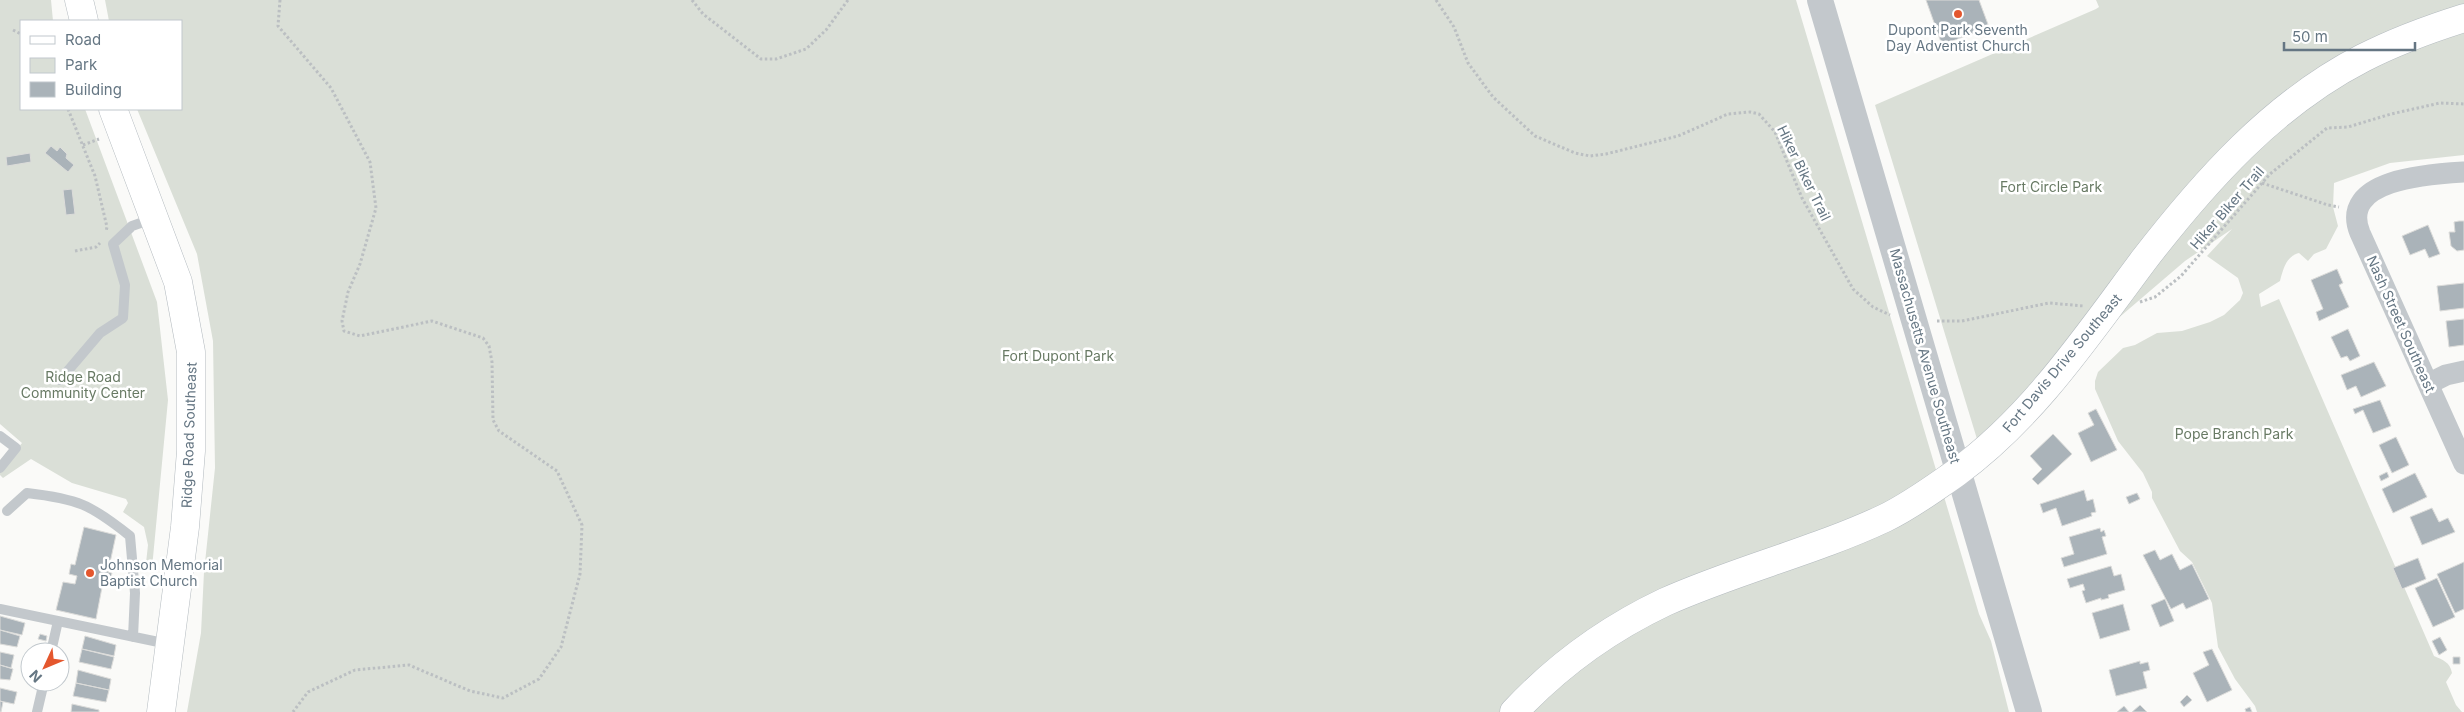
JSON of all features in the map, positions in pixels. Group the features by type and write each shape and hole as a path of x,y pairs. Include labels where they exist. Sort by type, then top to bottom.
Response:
{"main road":[{"path":"80,0 84,20"},
{"name":"Fort Davis Drive Southeast","path":"1514,712 1548,679 1586,648 1642,614 1720,579 1886,518 1959,471 1999,439 2031,405 2174,223 2224,166 2267,124 2319,84 2360,59 2405,38 2464,18"},
{"name":"Ridge Road Southeast","path":"113,110 156,218 175,273 184,305 191,352 191,451 185,527 161,712"}],"street":[{"name":"Massachusetts Avenue Southeast","path":"1820,0 2029,712"},
{"path":"2357,209 2364,198 2377,188 2402,180 2464,172"},
{"name":"Nash Street Southeast","path":"2357,209 2358,228 2464,464"},
{"path":"2428,384 2446,375 2464,371"}],"lane":[{"path":"60,380 100,333 123,318 125,285 113,244 132,226 156,218"},
{"path":"0,436 16,448 0,468"},
{"path":"7,511 27,493 62,497 81,502 104,515 130,536 135,593 133,637"},
{"path":"0,609 171,645"},
{"path":"53,642 58,621"},
{"path":"37,712 42,692"}],"path":[{"path":"280,0 278,26 331,88 370,162 376,208 360,264 348,292 342,321 344,332 360,336 400,326 432,321 483,338 489,346 492,362 493,420 499,431 557,471 582,525 580,574 561,647 539,679 503,698 470,691 408,665 355,670 308,692 293,712"},
{"path":"692,0 704,14 761,59 776,59 806,48 826,30 848,0"},
{"name":"Hiker Biker Trail","path":"1436,0 1454,27 1468,63 1493,97 1535,136 1575,153 1590,156 1606,154 1678,136 1728,114 1750,112 1759,114 1775,132 1802,198 1853,288 1873,307 1898,317"},
{"path":"20,29 13,30 20,34"},
{"name":"Hiker Biker Trail","path":"2137,303 2155,297 2181,276 2270,174 2327,128 2348,127 2391,114 2440,103 2464,104"},
{"path":"68,110 95,176 107,227 105,239 96,247 75,251"},
{"path":"82,145 98,139"},
{"path":"2262,183 2328,205 2357,209"},
{"path":"1936,321 1962,320 2049,303 2076,307 2092,305"}],"green space":[{"name":"Ridge Road Community Center","path":"0,0 51,0 53,20 20,20 20,110 85,110 157,302 168,400 152,568 146,563 148,545 144,527 123,512 128,503 126,499 72,483 31,459 3,478 0,475 0,470 22,443 0,424"},
{"name":"Fort Dupont Park","path":"105,0 1796,0 1979,614 1991,641 2009,712 187,712 201,633 204,572 215,468 213,341 197,254 137,110 182,110 182,20 109,20"},
{"name":"Fort Circle Park","path":"2096,0 2464,0 2464,155 2390,163 2334,183 2333,207 2338,226 2326,249 2314,254 2308,261 2299,253 2291,257 2282,272 2280,281 2259,294 2261,307 2279,299 2434,656 2450,666 2452,673 2446,682 2456,705 2462,712 2257,712 2255,706 2235,679 2218,647 2212,603 2192,562 2180,551 2152,498 2152,492 2143,473 2118,441 2095,389 2098,372 2123,348 2135,345 2157,333 2182,331 2210,322 2224,315 2240,300 2243,293 2238,278 2207,256 2232,229 2185,261 1977,439 1875,105 2096,9 2099,7"}],"building":[{"name":"Dupont Park Seventh Day Adventist Church","path":"1926,0 1979,0 1989,27 1942,45"},
{"path":"51,146 57,151 60,147 67,154 66,158 74,165 68,172 45,153"},
{"path":"30,153 31,162 7,166 6,157"},
{"path":"72,189 75,214 66,215 63,190"},
{"path":"2464,221 2464,250 2457,251 2451,246 2449,232 2455,232 2454,222"},
{"path":"2428,225 2440,254 2429,258 2425,249 2410,255 2402,236"},
{"path":"2337,269 2343,283 2339,285 2349,307 2319,321 2316,312 2323,309 2311,280"},
{"path":"2464,283 2464,308 2440,311 2437,286"},
{"path":"2464,319 2464,345 2449,347 2446,321"},
{"path":"2348,329 2360,356 2350,361 2347,356 2341,358 2331,337"},
{"path":"2374,362 2386,386 2361,397 2356,386 2347,390 2341,375"},
{"path":"2380,400 2391,426 2373,433 2363,410 2355,414 2353,409"},
{"path":"2096,409 2117,450 2091,462 2078,433 2094,425 2088,413"},
{"path":"2053,434 2072,454 2038,485 2032,479 2042,469 2030,456"},
{"path":"2396,437 2409,465 2392,473 2379,445"},
{"path":"2387,472 2389,477 2381,481 2379,476"},
{"path":"2415,473 2427,497 2393,513 2382,489"},
{"path":"2084,490 2087,501 2093,499 2096,512 2091,513 2092,516 2062,526 2056,508 2043,513 2040,504"},
{"path":"2137,493 2140,499 2129,504 2126,497"},
{"path":"2432,508 2439,522 2448,518 2455,532 2422,545 2410,517"},
{"name":"Johnson Memorial Baptist Church","path":"84,527 116,535 108,572 112,573 109,583 103,582 96,619 56,610 63,582 75,584 77,576 69,574 71,564 75,565"},
{"path":"2100,528 2101,532 2104,530 2106,536 2102,537 2107,554 2064,567 2061,558 2074,554 2069,537"},
{"path":"2155,550 2160,560 2172,554 2180,570 2192,564 2209,599 2186,609 2183,603 2171,609 2143,555"},
{"path":"2418,558 2426,579 2402,589 2393,568"},
{"path":"2464,562 2464,609 2455,613 2437,574"},
{"path":"2111,566 2114,576 2121,574 2125,590 2108,595 2109,598 2101,600 2101,598 2086,603 2082,591 2085,590 2083,584 2070,588 2067,579"},
{"path":"2437,578 2455,617 2433,627 2415,588"},
{"path":"2165,599 2174,621 2160,627 2151,605"},
{"path":"2123,604 2130,630 2100,639 2092,613"},
{"path":"0,616 25,623 22,635 0,630"},
{"path":"0,630 20,636 17,647 0,644"},
{"path":"40,634 47,636 46,641 38,639"},
{"path":"85,636 116,645 114,656 82,649"},
{"path":"2440,637 2447,650 2439,655 2432,641"},
{"path":"82,649 114,657 111,669 79,662"},
{"path":"2212,649 2232,690 2207,702 2193,673 2209,665 2203,652"},
{"path":"0,652 14,655 11,668 0,665"},
{"path":"2453,657 2460,657 2460,664 2453,664"},
{"path":"2140,661 2140,664 2148,662 2150,670 2143,672 2147,688 2116,696 2109,670"},
{"path":"0,665 13,669 10,680 0,679"},
{"path":"78,670 111,679 109,690 76,683"},
{"path":"76,683 109,690 106,702 73,696"},
{"path":"0,688 17,692 14,704 0,701"},
{"path":"2187,695 2192,700 2184,707 2180,702"},
{"path":"0,701 3,702 1,712 0,712"},
{"path":"72,704 99,710 99,712 71,712"},
{"path":"2140,705 2147,712 2132,712"},
{"path":"2124,706 2129,712 2117,712"},
{"path":"2250,707 2252,712 2246,712 2245,709"}],"place":[{"name":"Dupont Park Seventh Day Adventist Church","path":"1958,14"},
{"name":"Johnson Memorial Baptist Church","path":"90,573"}],"park label":[{"name":"Pope Branch Park","path":"2234,434"}]}
